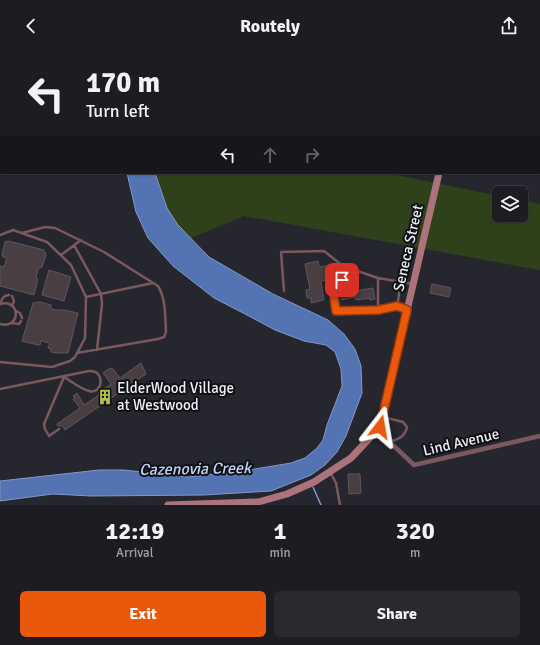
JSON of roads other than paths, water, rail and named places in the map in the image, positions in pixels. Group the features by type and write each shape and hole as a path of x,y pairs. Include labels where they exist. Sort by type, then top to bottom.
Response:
{"street":[{"name":"Seneca Street","path":"168,505 267,502 314,482 330,472 351,458 380,427 439,174"},
{"name":"Lind Avenue","path":"377,430 414,465 540,436"}],"lane":[{"path":"22,233 45,227 55,228 104,252 158,286 162,292 166,332 164,337 77,353"},
{"path":"0,235 12,230 47,242 71,265 86,297 85,338 75,357 70,361 52,367 0,362"},
{"path":"61,255 81,240"},
{"path":"74,245 101,294 102,304 97,350"},
{"path":"284,291 281,252 324,251 343,266 378,278 414,284"},
{"path":"343,266 342,280 333,289 336,311 378,310 397,306 407,310"},
{"path":"378,278 378,310"},
{"path":"397,306 401,282"},
{"path":"86,297 153,283"},
{"path":"0,324 19,324 22,320 20,313 12,306 8,303 0,303 2,298 5,296 10,296 14,301 12,306"},
{"path":"11,323 15,318 16,311"},
{"path":"0,389 93,371 99,376 101,384 99,388 94,391 88,391 64,377"},
{"path":"59,429 49,436 44,424 64,377"},
{"path":"382,417 404,422 407,427 403,436 390,442"},
{"path":"330,472 336,483 340,505"}],"water":[{"path":"127,174 155,174 167,208 178,225 209,257 273,294 328,320 344,334 355,349 361,366 362,393 346,436 337,452 325,465 311,475 271,491 204,495 91,496 53,494 0,501 0,481 99,470 124,470 188,477 243,471 291,463 305,458 317,448 323,440 327,425 342,386 341,369 335,352 326,345 304,341 275,330 214,298 173,266 148,238 136,212"}],"waterway":[{"path":"313,487 321,505"}],"place":[{"name":"ElderWood Village at Westwood","path":"105,397"}],"water label":[{"name":"Cazenovia Creek","path":"195,469"}]}
